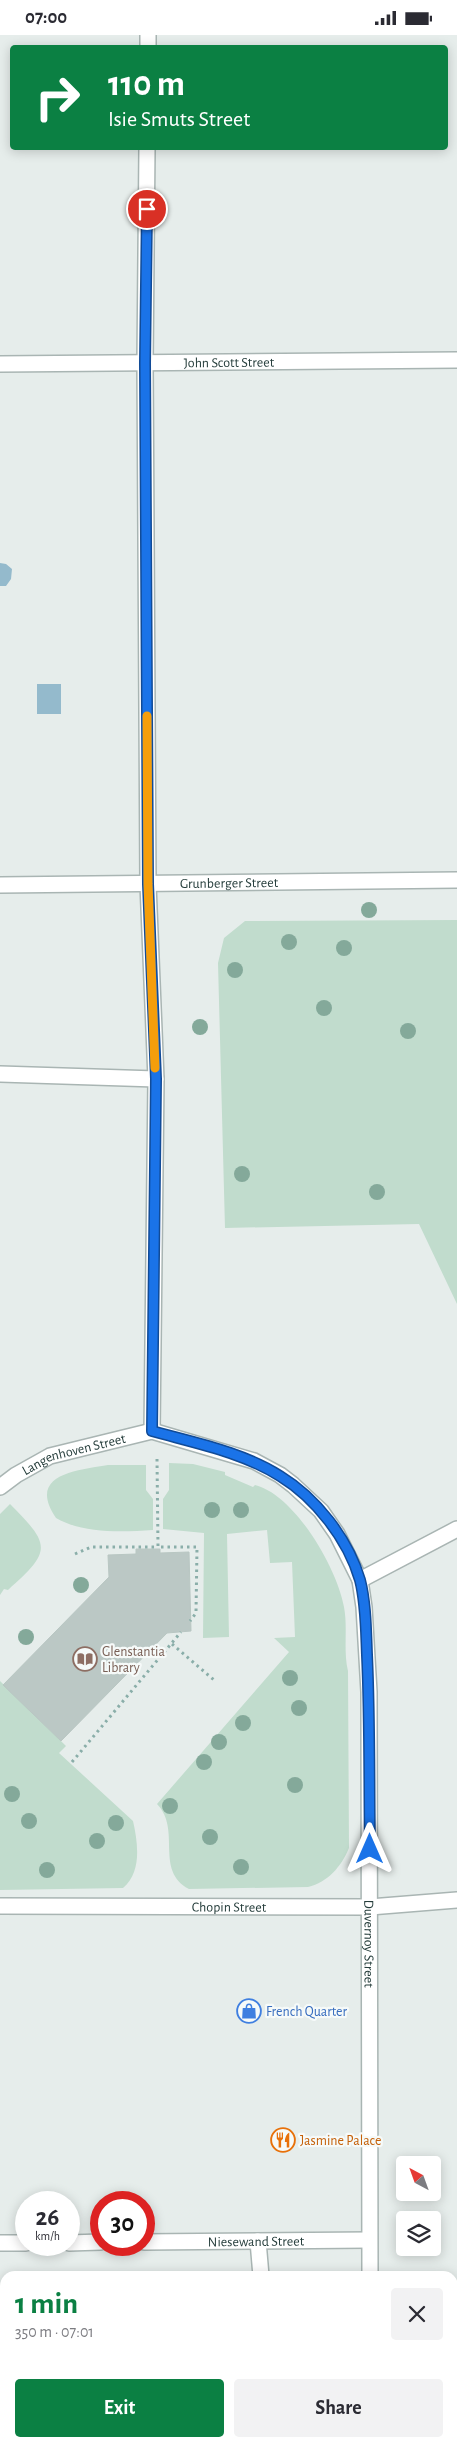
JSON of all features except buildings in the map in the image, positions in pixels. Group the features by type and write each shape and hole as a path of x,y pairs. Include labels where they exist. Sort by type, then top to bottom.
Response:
{"street":[{"path":"147,150 145,363 148,884 156,1079 152,1431"},
{"name":"John Scott Street","path":"0,364 457,360"},
{"name":"Grunberger Street","path":"0,885 457,880"},
{"path":"0,1074 156,1079"},
{"name":"Langenhoven Street","path":"0,1487 16,1475 50,1457 100,1442 152,1431"},
{"name":"Duvernoy Street","path":"152,1431 254,1461 293,1485 321,1511 337,1534 360,1579 364,1607 369,1692 370,2271"},
{"path":"360,1579 457,1529"},
{"name":"Chopin Street","path":"0,1905 370,1907 457,1900"},
{"name":"Niesewand Street","path":"155,2242 369,2240"},
{"path":"258,2241 261,2271"},
{"path":"0,2243 15,2243"}],"path":[{"path":"157,1464 158,1547"},
{"path":"75,1554 91,1547 197,1547 196,1613 190,1621"},
{"path":"72,1762 181,1632"},
{"path":"172,1644 214,1680"}],"green space":[{"path":"457,920 457,1304 419,1224 225,1228 218,963 224,938 245,921"},
{"path":"169,1463 193,1464 225,1472 225,1475 270,1492 285,1503 312,1535 333,1573 340,1591 345,1615 348,1671 349,1848 333,1873 315,1885 308,1887 189,1889 179,1881 173,1871 170,1861 168,1826 164,1814 157,1804 289,1652 274,1638 295,1637 292,1562 270,1563 267,1530 227,1534 229,1637 203,1638 204,1533 163,1529 163,1499 169,1490"},
{"path":"108,1465 146,1465 146,1490 153,1499 153,1530 103,1531 79,1527 56,1518 48,1503 47,1492 51,1483 70,1472"},
{"path":"10,1504 33,1529 39,1539 41,1548 33,1566 8,1590 4,1589 0,1595 0,1514"},
{"path":"0,1681 66,1746 59,1753 133,1821 137,1848 136,1866 129,1881 123,1888 0,1890"}],"water":[{"path":"0,563 6,564 12,569 11,579 6,586 0,586"},
{"path":"37,684 61,684 61,714 37,714"}],"slow traffic":[{"path":"147,716 148,884 155,1068"}],"place":[{"name":"Glenstantia Library","path":"85,1659"},
{"name":"French Quarter","path":"249,2011"},
{"name":"Jasmine Palace","path":"283,2140"}],"route":[{"path":"147,209 145,363 148,884 156,1079 152,1431 254,1461 280,1475 308,1497 321,1511 349,1555 360,1579 364,1607 369,1692 370,1849"}]}
